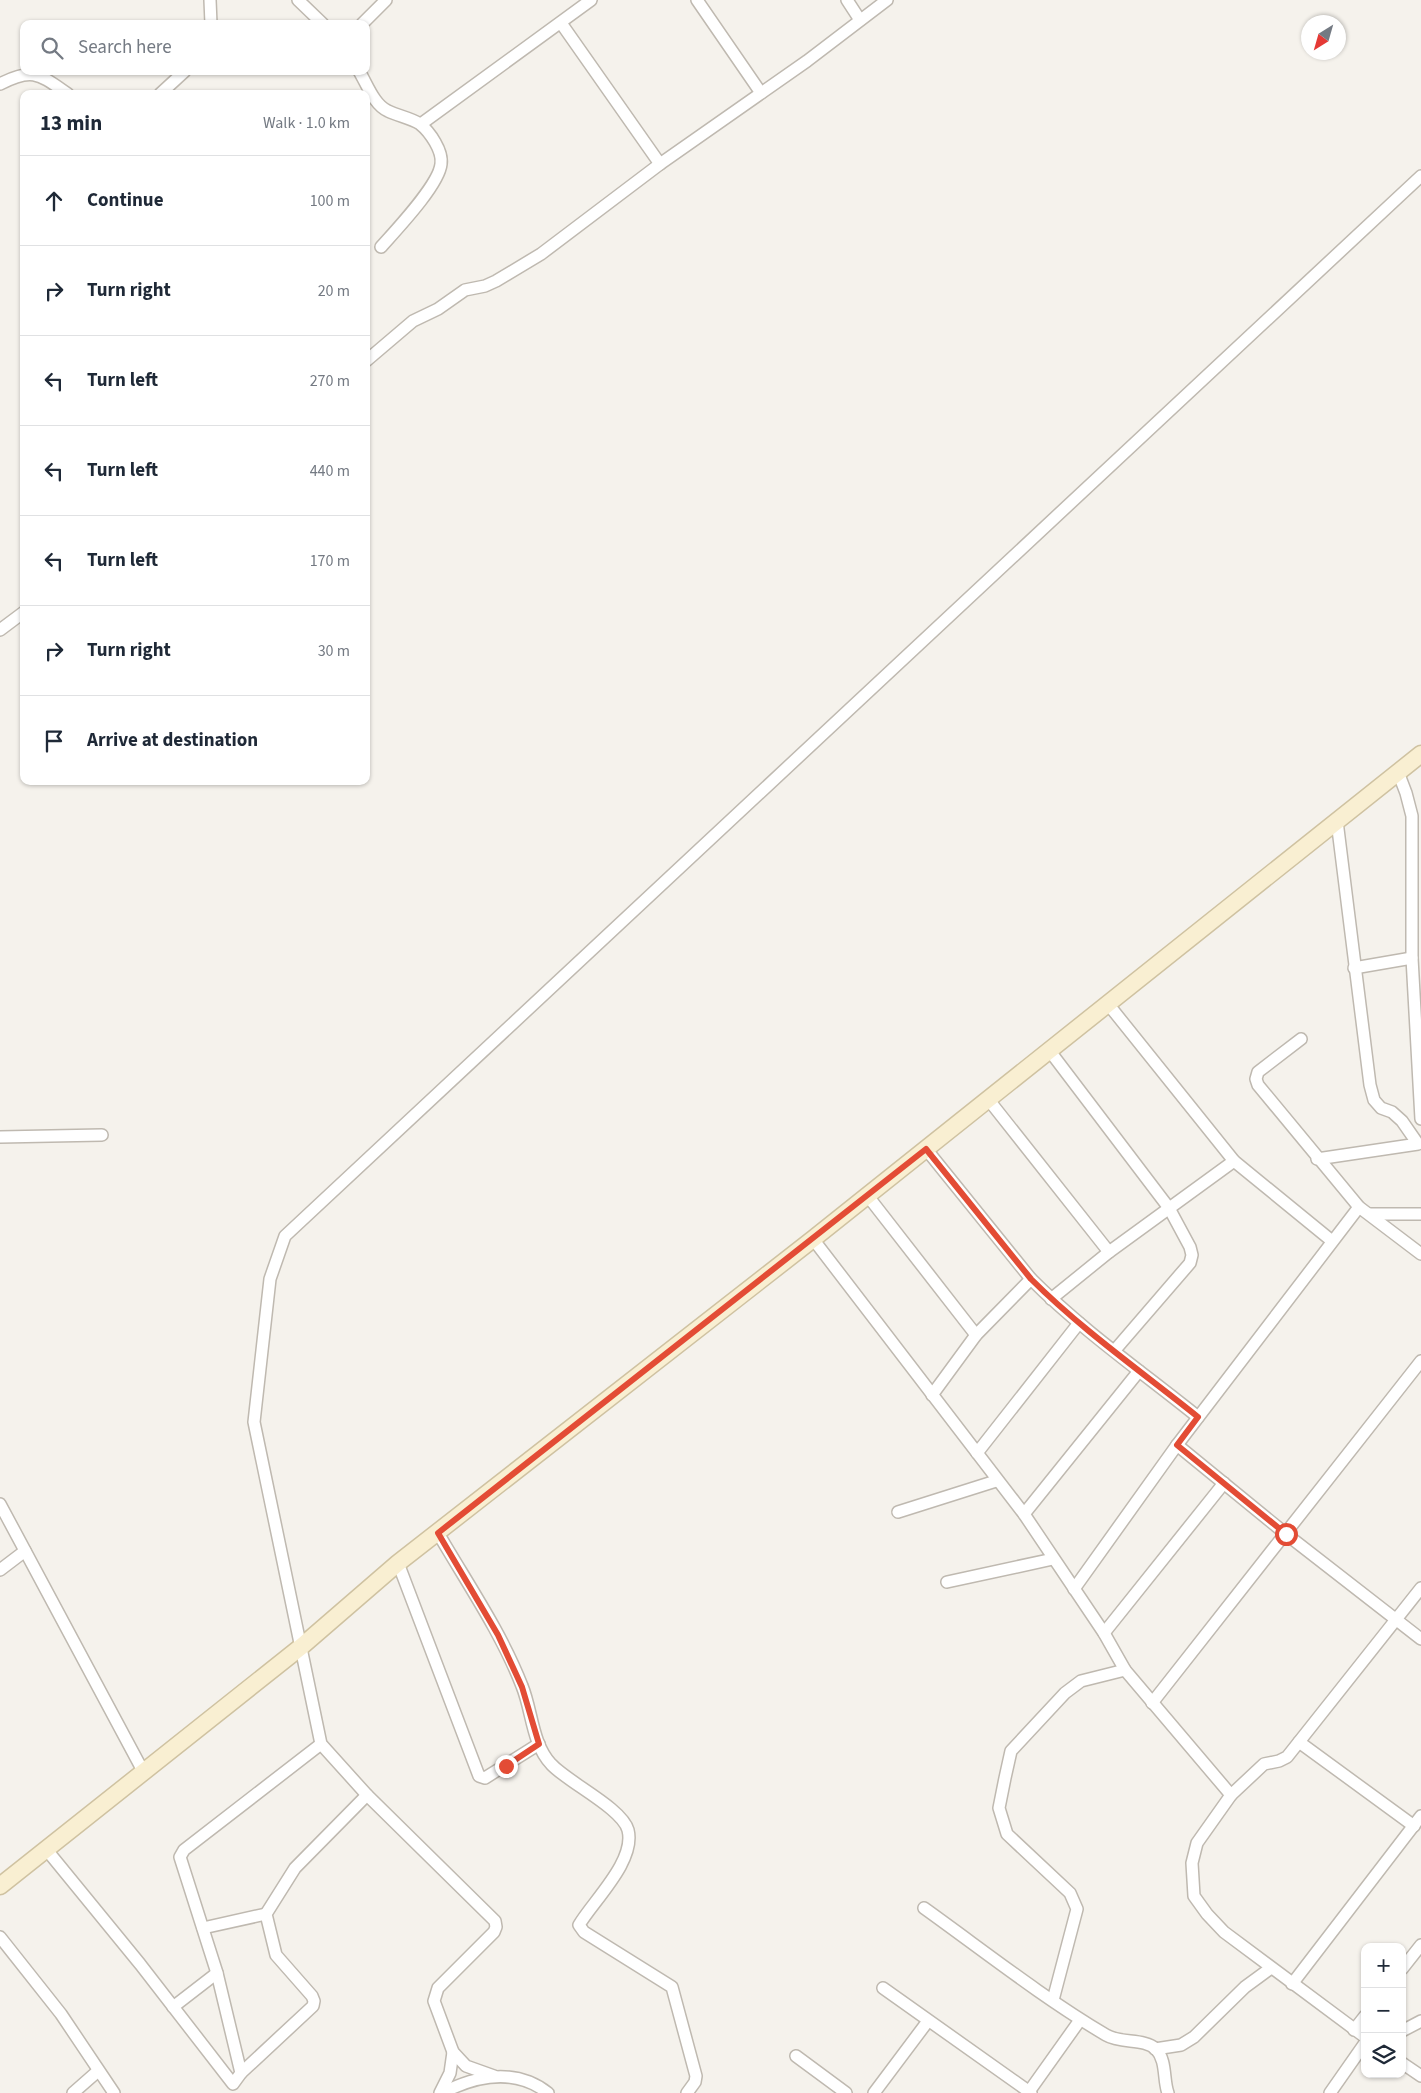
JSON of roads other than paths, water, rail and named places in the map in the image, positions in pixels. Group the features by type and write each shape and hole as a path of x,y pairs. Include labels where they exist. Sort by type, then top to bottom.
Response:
{"street":[{"path":"210,0 211,20"},
{"path":"298,0 319,20"},
{"path":"366,20 386,0"},
{"path":"421,124 591,0"},
{"path":"697,0 761,93"},
{"path":"847,0 860,20"},
{"path":"370,358 413,321 438,309 465,290 485,286 496,281 541,254 660,164 761,93 887,0"},
{"path":"561,23 660,164"},
{"path":"0,84 20,75"},
{"path":"37,75 61,90"},
{"path":"164,90 181,75"},
{"path":"362,75 382,107 421,124 440,151 442,163 438,176 402,224 381,247"},
{"path":"548,2093 537,2084 519,2078 494,2076 466,2066 453,2052 434,2001 435,1994 438,1988 494,1932 496,1927 495,1921 368,1795 321,1744 254,1422 270,1279 284,1236 1421,176"},
{"path":"0,630 20,615"},
{"path":"0,1886 302,1646 398,1563 813,1239 1421,754"},
{"path":"1398,772 1412,816 1417,876 1416,942 1412,958 1418,1017 1421,1119"},
{"path":"1317,1159 1419,1142 1402,1120 1392,1112 1382,1108 1374,1100 1370,1085 1337,821"},
{"path":"1354,968 1412,958"},
{"path":"1108,1004 1234,1161 1332,1241"},
{"path":"1301,1039 1258,1072 1256,1079 1258,1085 1317,1159 1359,1207 1421,1254"},
{"path":"1050,1050 1169,1208 1190,1247 1192,1255 1190,1264 1114,1350"},
{"path":"988,1099 1109,1252"},
{"path":"0,1137 102,1135"},
{"path":"926,1149 1031,1279 1079,1323 1198,1417"},
{"path":"1051,1298 1109,1252 1234,1161"},
{"path":"867,1195 976,1335"},
{"path":"1074,1589 1177,1445 1359,1207"},
{"path":"1370,1214 1421,1214"},
{"path":"813,1239 977,1453 996,1481 1024,1514 1104,1633 1126,1670 1152,1704 1231,1795"},
{"path":"932,1395 976,1335 1031,1279"},
{"path":"977,1453 1079,1323"},
{"path":"1152,1704 1421,1361"},
{"path":"1024,1514 1139,1371"},
{"path":"1177,1445 1286,1534 1421,1639"},
{"path":"898,1512 996,1481"},
{"path":"1104,1633 1224,1483"},
{"path":"0,1504 143,1771"},
{"path":"438,1533 498,1635 522,1687 539,1744 551,1764 616,1813 628,1829 626,1852 607,1887 578,1925 584,1932 672,1987 696,2076 695,2082 687,2093"},
{"path":"0,1570 25,1551"},
{"path":"947,1582 1053,1559"},
{"path":"398,1563 479,1776 485,1778 539,1744"},
{"path":"1361,2034 1224,1932 1207,1914 1194,1896 1192,1863 1197,1843 1231,1795 1264,1764 1287,1757 1421,1588"},
{"path":"1053,2000 1077,1909 1070,1893 1006,1834 999,1808 1005,1778 1011,1751 1064,1693 1081,1681 1126,1670"},
{"path":"1299,1742 1414,1826"},
{"path":"241,2073 217,1973 180,1857 182,1853 321,1744"},
{"path":"203,1928 266,1914 295,1868 368,1795"},
{"path":"1292,1984 1421,1816"},
{"path":"46,1849 173,2007 231,2088 241,2073 312,2006 314,2001 312,1996 276,1955 266,1914"},
{"path":"924,1908 1080,2020 1119,2041 1145,2043 1155,2049 1164,2068 1168,2093"},
{"path":"0,1937 61,2014 114,2093"},
{"path":"1406,1964 1421,1945"},
{"path":"1155,2049 1181,2045 1194,2036 1245,1987 1271,1968"},
{"path":"173,2007 217,1973"},
{"path":"883,1988 1030,2092 1080,2020"},
{"path":"874,2093 928,2021"},
{"path":"1354,2030 1361,2021"},
{"path":"1406,2029 1421,2021"},
{"path":"1330,2093 1361,2049"},
{"path":"441,2093 450,2073 453,2052"},
{"path":"796,2056 846,2093"},
{"path":"1406,2066 1421,2076"},
{"path":"73,2093 98,2071"},
{"path":"441,2093 464,2083 494,2076"}]}
